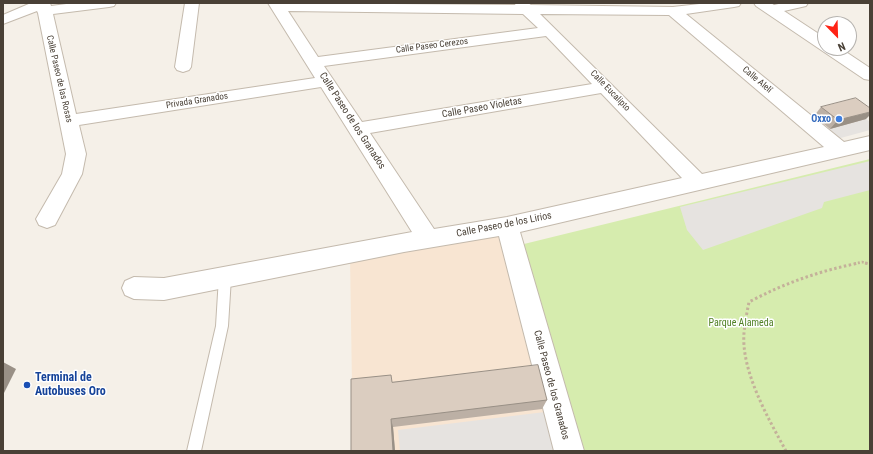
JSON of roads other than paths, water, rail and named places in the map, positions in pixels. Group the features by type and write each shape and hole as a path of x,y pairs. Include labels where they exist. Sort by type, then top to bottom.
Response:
{"street":[{"path":"3,20 43,6 109,3"},
{"path":"183,67 192,3"},
{"path":"277,5 523,6 673,11 734,3"},
{"path":"767,7 801,3"},
{"name":"Calle Paseo de los Granados","path":"277,5 429,240"},
{"name":"Calle Paseo de las Rosas","path":"43,6 76,154 72,174 47,218"},
{"name":"Calle Eucalipto","path":"523,6 550,31 699,182"},
{"path":"767,7 817,40"},
{"name":"Calle Alelí","path":"673,11 841,150"},
{"name":"Calle Paseo Cerezos","path":"314,62 550,31"},
{"path":"848,60 870,54"},
{"path":"842,56 870,75"},
{"name":"Privada Granados","path":"69,121 326,81"},
{"name":"Calle Paseo Violetas","path":"358,129 606,87"},
{"name":"Calle Paseo de los Lirios","path":"134,288 164,288 508,226 870,143"},
{"name":"Calle Paseo de los Granados","path":"508,226 569,451"}],"lane":[{"path":"194,451 222,326 225,277"}],"place":[{"name":"Oxxo","path":"839,119"},
{"name":"Terminal de Autobuses Oro","path":"27,385"}],"park label":[{"name":"Parque Alameda","path":"741,323"}]}
